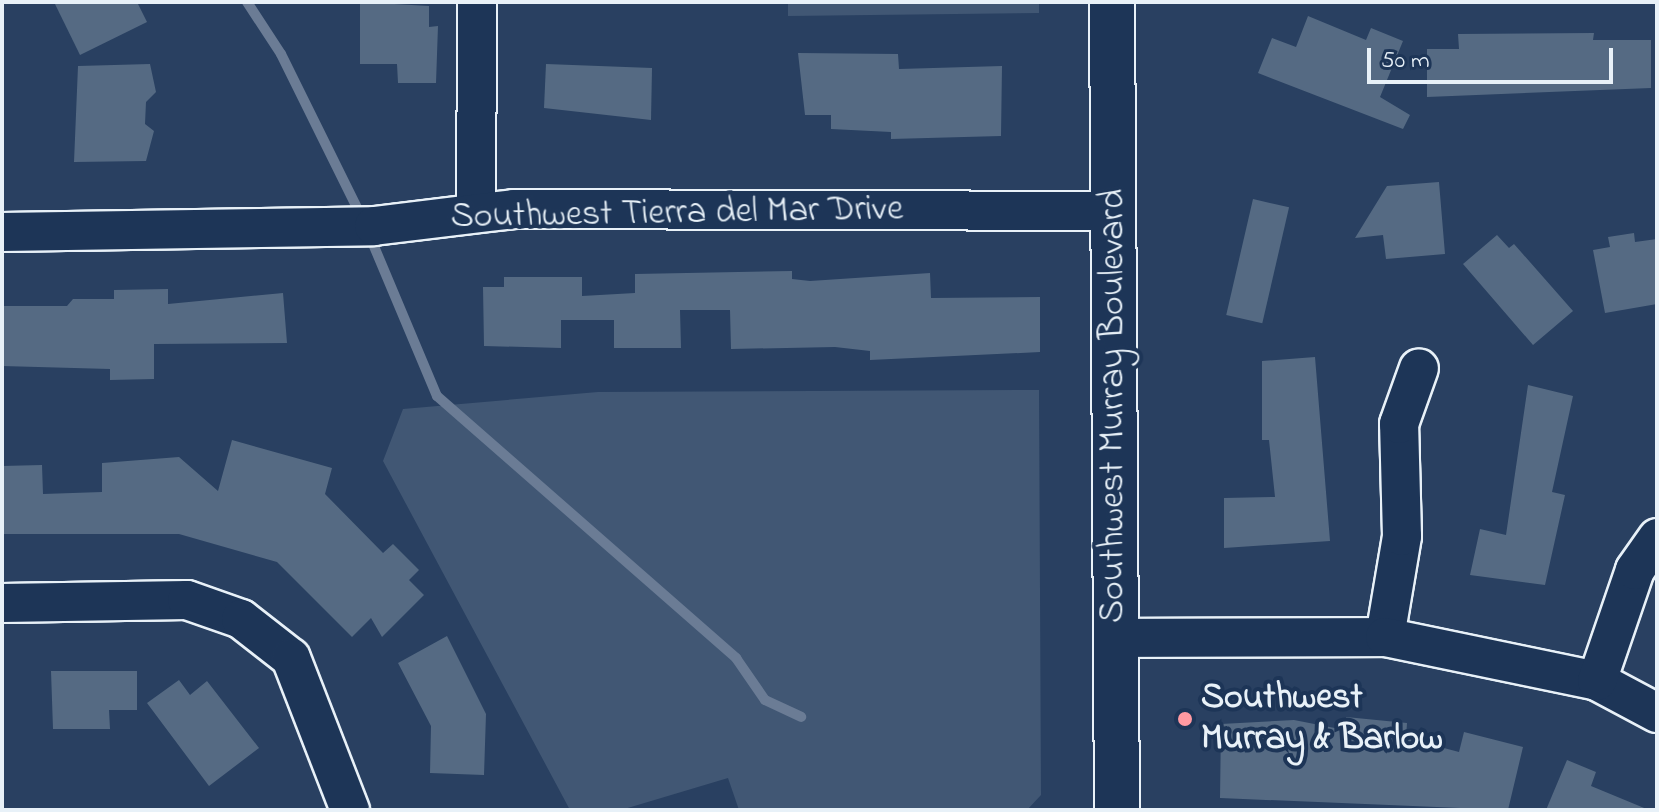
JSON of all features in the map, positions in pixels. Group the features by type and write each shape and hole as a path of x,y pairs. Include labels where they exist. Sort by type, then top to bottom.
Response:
{"main road":[{"name":"Southwest Murray Boulevard","path":"1112,2 1117,810"}],"street":[{"path":"476,212 477,2"},
{"name":"Southwest Tierra del Mar Drive","path":"2,232 328,227 514,209 1112,211"},
{"path":"1385,637 1402,536 1399,424 1419,368"},
{"path":"1597,681 1635,570 1657,538"},
{"path":"2,603 187,600 241,619 291,658 350,810"},
{"path":"1116,638 1385,637 1597,681 1657,713"}],"shaded area":[{"path":"788,2 1039,2 1039,13 788,16"},
{"path":"1039,390 1041,795 1027,810 739,810 728,778 621,810 570,810 383,461 403,409 598,392"}],"building":[{"path":"54,2 137,2 147,22 80,55"},
{"path":"360,2 429,6 429,27 438,26 436,83 398,83 397,64 360,64"},
{"path":"1308,16 1366,40 1371,28 1403,41 1380,97 1410,115 1403,129 1258,73 1272,38 1296,47"},
{"path":"1594,33 1593,40 1651,40 1651,88 1427,97 1427,49 1459,49 1458,34"},
{"path":"798,53 898,54 899,69 1002,66 1001,136 891,139 891,132 831,129 831,115 805,115"},
{"path":"150,64 156,92 146,102 145,124 154,131 146,161 74,162 78,66"},
{"path":"546,64 652,68 651,120 544,108"},
{"path":"1439,182 1445,254 1386,259 1383,235 1355,238 1387,186"},
{"path":"1253,199 1289,207 1262,323 1226,315"},
{"path":"1634,233 1635,242 1657,239 1657,304 1605,313 1593,250 1610,247 1608,237"},
{"path":"1497,235 1509,248 1514,244 1573,311 1533,345 1463,264"},
{"path":"792,271 792,279 810,281 930,273 931,298 1040,297 1040,352 870,360 870,351 835,347 731,349 730,310 680,310 681,348 614,348 614,320 561,320 561,348 484,346 483,287 504,287 504,277 582,277 582,296 635,293 635,274"},
{"path":"168,289 168,304 283,293 287,343 154,344 154,379 110,380 110,369 2,366 2,306 67,306 73,299 114,299 114,290"},
{"path":"1315,357 1330,541 1224,548 1224,498 1275,497 1269,440 1262,440 1262,361"},
{"path":"1528,385 1573,396 1552,492 1565,495 1545,585 1470,575 1480,529 1506,535"},
{"path":"232,440 332,468 325,494 383,553 393,544 419,570 409,580 424,595 382,637 371,618 352,637 277,562 179,534 2,534 2,466 42,465 43,494 102,492 102,463 179,457 218,491"},
{"path":"447,636 486,714 484,775 430,773 431,726 398,663"},
{"path":"51,671 137,671 137,710 109,710 110,729 53,729"},
{"path":"179,680 190,695 207,681 259,748 209,786 147,703"},
{"path":"1346,717 1407,723 1406,738 1459,752 1464,732 1523,747 1508,810 1220,798 1221,724 1294,720 1345,730"},
{"path":"1567,760 1596,772 1591,786 1649,810 1546,810"}],"waterway":[{"path":"247,2 281,54 362,218"},
{"path":"368,232 437,396 736,658 765,700 801,717"}],"place":[{"name":"Southwest Murray & Barlow","path":"1185,719"}]}
